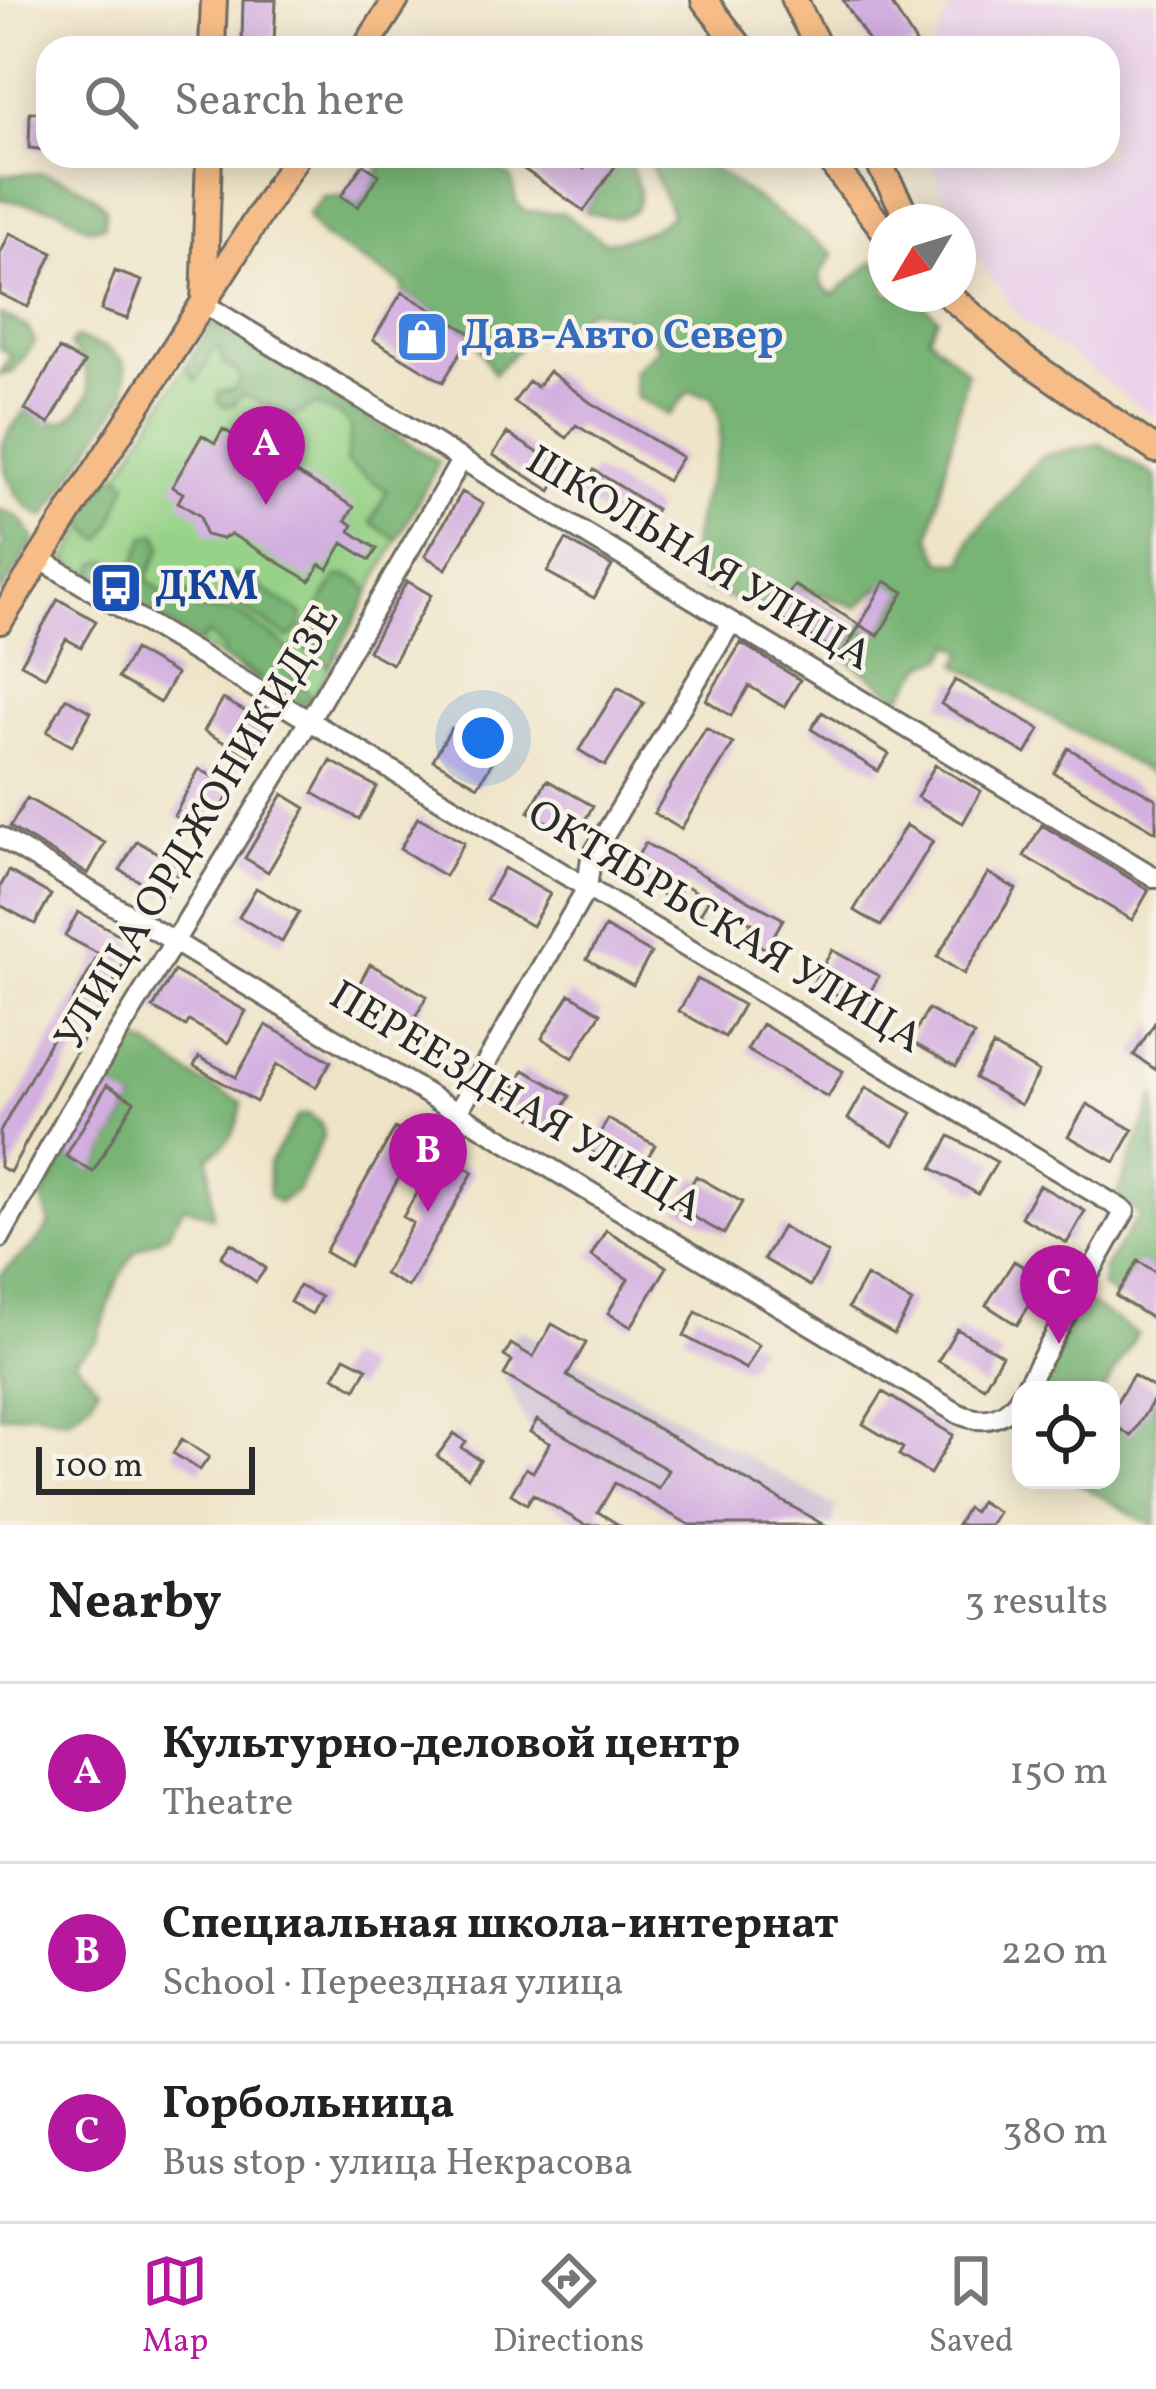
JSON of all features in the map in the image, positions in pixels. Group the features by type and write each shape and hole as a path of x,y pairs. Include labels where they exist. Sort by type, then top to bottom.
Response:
{"main road":[{"path":"212,36 214,0"},
{"path":"373,36 396,0"},
{"path":"704,0 732,36"},
{"path":"794,0 813,36"},
{"path":"204,304 209,168"},
{"path":"0,621 289,168"},
{"path":"835,168 868,210"},
{"path":"881,168 900,204"},
{"path":"968,312 1023,358 1156,450"}],"street":[{"name":"ШКОЛЬНАЯ УЛИЦА","path":"204,304 1156,878"},
{"name":"УЛИЦА ОРДЖОНИКИДЗЕ","path":"0,1238 172,939 309,721 462,459"},
{"name":"ОКТЯБРЬСКАЯ УЛИЦА","path":"40,559 1125,1210 1028,1381"},
{"path":"459,1110 587,888 591,858 731,623"},
{"name":"ПЕРЕЕЗДНАЯ УЛИЦА","path":"0,836 959,1414 995,1419 1012,1407"}],"shaded area":[{"path":"953,0 1156,0 1156,419 1023,321 976,257 976,204 948,204 934,168 1120,168 1120,36 937,36"},
{"path":"519,1329 836,1507 833,1525 690,1525 570,1458 564,1467 543,1455 549,1443 530,1432 504,1375 512,1361 504,1356"}],"green space":[{"path":"378,168 494,168 511,177 516,201 524,211 563,213 604,242 640,234 672,215 652,168 713,168 834,254 820,274 822,285 833,295 868,266 868,312 932,312 938,317 928,336 967,372 930,536 942,562 964,562 971,538 1041,456 1100,444 1156,477 1156,777 958,665 965,651 952,644 944,658 925,664 900,698 842,655 860,625 879,635 904,593 886,582 857,607 794,586 776,616 703,588 689,563 700,506 720,445 720,420 712,397 689,391 669,415 636,397 634,371 659,347 636,319 589,309 571,323 527,339 494,374 472,334 402,292 404,285 323,237 307,216 323,197 341,196 358,207 379,175"},
{"path":"614,168 633,168 639,194 634,211 619,217 584,211"},
{"path":"41,173 93,195 106,209 104,226 88,228 59,209 0,199 0,175"},
{"path":"0,314 27,327 35,342 13,372 0,375 11,355 0,348"},
{"path":"213,322 439,462 306,711 66,560"},
{"path":"213,322 439,462 397,540 371,522 387,491 346,462 351,428 342,416 315,405 292,417 242,394 234,404 223,406 219,391 233,390 240,381 236,370 224,365 219,347 195,381 186,367"},
{"path":"76,338 108,349 125,364 126,394 45,517 27,506 13,488 3,444 25,410 55,422 70,418 83,404 90,392 84,363 70,345"},
{"path":"119,474 128,483 101,540 86,527 83,515 107,480"},
{"path":"0,509 19,518 35,539 0,595 0,550 5,542 0,538"},
{"path":"157,534 162,547 146,579 161,592 191,594 196,609 236,612 283,643 290,652 295,679 309,694 307,702 293,693 280,695 258,676 222,658 223,649 208,634 198,643 91,576 97,563 109,560 132,571 145,537"},
{"path":"232,575 241,575 303,615 300,627 289,638 231,601 225,594"},
{"path":"349,576 363,583 369,594 330,666 306,651 300,638 337,577"},
{"path":"129,1037 242,1102 232,1134 209,1156 213,1217 184,1206 167,1234 135,1251 116,1284 97,1341 74,1360 98,1387 91,1401 68,1419 32,1412 0,1416 0,1276 50,1224 42,1199 66,1156 93,1171 134,1102 107,1085"},
{"path":"1156,1095 1156,1272 1138,1262 1116,1296 1102,1288 1103,1270 1140,1214 1116,1197"},
{"path":"308,1114 321,1124 324,1135 298,1190 279,1203 269,1196 268,1165 298,1116"},
{"path":"1084,1300 1137,1334 1109,1381 1043,1381 1047,1356"},
{"path":"1156,1396 1156,1525 1089,1489 1120,1489 1120,1428 1131,1435"}],"building":[{"path":"243,0 276,0 274,36 242,36"},
{"path":"843,0 889,0 912,36 866,36"},
{"path":"30,112 36,112 36,149 29,148"},
{"path":"360,168 379,175 358,207 341,196"},
{"path":"522,168 614,168 584,211"},
{"path":"10,233 53,253 28,307 0,294 0,254"},
{"path":"115,271 142,281 127,319 101,310"},
{"name":"Дав-Авто Север","path":"402,292 472,334 443,382 373,340"},
{"path":"59,349 84,363 49,424 25,410"},
{"path":"549,371 591,403 682,457 667,481 576,425 567,438 514,402 529,381 537,387"},
{"path":"223,429 247,444 257,439 272,443 276,461 354,507 346,520 353,525 350,531 377,549 370,560 343,543 328,569 320,564 310,581 231,534 222,539 205,535 200,516 178,502 183,493 172,487 202,435 215,443"},
{"path":"507,433 564,469 551,491 493,455"},
{"path":"594,470 656,509 639,536 577,498"},
{"path":"462,492 483,504 446,569 425,556"},
{"path":"566,540 612,566 594,598 547,572"},
{"path":"407,581 431,595 392,664 368,651"},
{"path":"885,581 904,592 878,636 860,625"},
{"path":"794,585 860,625 842,655 776,616"},
{"path":"58,599 96,621 81,647 66,639 45,677 21,664"},
{"path":"741,643 800,680 784,707 749,686 731,716 706,700"},
{"path":"134,650 176,674 160,703 118,678"},
{"path":"955,680 1040,729 1026,754 941,704"},
{"path":"618,687 644,703 605,766 579,750"},
{"path":"66,698 91,712 72,746 47,732"},
{"path":"223,699 270,725 251,758 204,731"},
{"path":"822,712 889,754 878,771 811,729"},
{"path":"451,728 497,754 478,786 433,760"},
{"path":"706,728 733,744 681,829 654,813"},
{"path":"1068,748 1156,799 1156,832 1054,773"},
{"path":"331,761 377,787 359,819 313,793"},
{"path":"935,765 981,791 963,823 917,797"},
{"path":"199,769 233,787 208,834 174,816"},
{"path":"547,780 593,806 575,838 529,812"},
{"path":"283,794 306,808 268,872 245,858"},
{"path":"27,798 105,843 88,874 10,827"},
{"path":"418,817 464,843 445,876 400,849"},
{"path":"906,825 933,841 881,926 854,910"},
{"path":"1042,825 1149,890 1132,920 1024,856"},
{"path":"137,841 181,867 165,896 120,870"},
{"path":"645,843 783,919 766,949 744,936 752,923 730,911 721,926 700,914 709,899 683,884 673,901 627,875"},
{"path":"504,868 550,894 532,926 486,900"},
{"path":"9,871 51,895 35,924 0,905 0,887"},
{"path":"988,873 1016,889 964,974 937,957"},
{"path":"256,888 299,912 282,942 239,917"},
{"path":"78,912 135,943 10,1172 0,1167 0,1132 99,954 65,936"},
{"path":"605,927 651,953 633,985 587,959"},
{"path":"832,950 879,976 861,1008 814,982"},
{"path":"370,964 427,996 414,1020 357,988"},
{"path":"174,971 246,1011 228,1043 153,1008"},
{"path":"697,979 743,1005 725,1037 679,1011"},
{"path":"570,994 601,1013 573,1058 542,1038"},
{"path":"928,1009 974,1035 956,1067 910,1041"},
{"path":"1156,1021 1156,1070 1134,1055"},
{"path":"762,1024 843,1071 828,1097 747,1050"},
{"path":"266,1025 331,1061 316,1087 277,1064 256,1102 194,1066 199,1057 236,1077"},
{"path":"993,1046 1039,1072 1021,1105 975,1078"},
{"path":"524,1070 570,1096 551,1128 505,1102"},
{"path":"107,1085 134,1101 93,1172 66,1156"},
{"path":"866,1087 912,1113 894,1145 848,1119"},
{"path":"1087,1104 1133,1130 1115,1162 1068,1136"},
{"path":"608,1119 655,1145 636,1177 590,1151"},
{"path":"395,1128 473,1172 408,1287 384,1274 413,1223 403,1217 421,1185 401,1174 349,1266 325,1252"},
{"path":"950,1136 997,1162 978,1194 932,1168"},
{"path":"696,1176 742,1202 724,1234 678,1208"},
{"path":"1039,1185 1085,1211 1067,1243 1021,1217"},
{"path":"782,1227 828,1253 810,1286 764,1259"},
{"path":"606,1230 667,1267 631,1327 608,1313 628,1279 591,1256"},
{"path":"231,1243 266,1268 256,1282 221,1257"},
{"path":"1014,1261 1045,1280 1017,1325 986,1305"},
{"path":"1138,1261 1156,1272 1156,1321 1116,1296"},
{"path":"866,1276 912,1302 894,1334 848,1308"},
{"path":"299,1286 321,1297 312,1314 290,1302"},
{"path":"696,1312 759,1345 746,1369 684,1336"},
{"path":"552,1324 586,1343 567,1376 824,1525 690,1525 615,1483 598,1512 619,1525 585,1525 533,1494 527,1504 511,1494 526,1468 533,1472 550,1443 530,1432 537,1420 658,1488 668,1470 504,1375 512,1361 504,1356 511,1344 533,1357"},
{"path":"957,1329 1002,1355 984,1387 938,1361"},
{"path":"345,1357 367,1368 356,1389 334,1377"},
{"path":"1133,1375 1156,1389 1131,1436 1120,1429 1120,1396"},
{"path":"883,1392 953,1435 930,1474 899,1455 903,1448 863,1424"},
{"path":"454,1433 466,1442 462,1448 480,1460 468,1478 437,1456"},
{"path":"182,1439 209,1457 200,1470 173,1453"},
{"path":"980,1501 998,1512 990,1525 957,1525 967,1508 974,1512"}],"place":[{"name":"Дав-Авто Север","path":"422,337"},
{"name":"Культурно-деловой центр","path":"266,505"},
{"name":"ДКМ","path":"116,588"},
{"name":"Специальная школа-интернат","path":"428,1212"},
{"name":"Горбольница","path":"1059,1344"}]}
